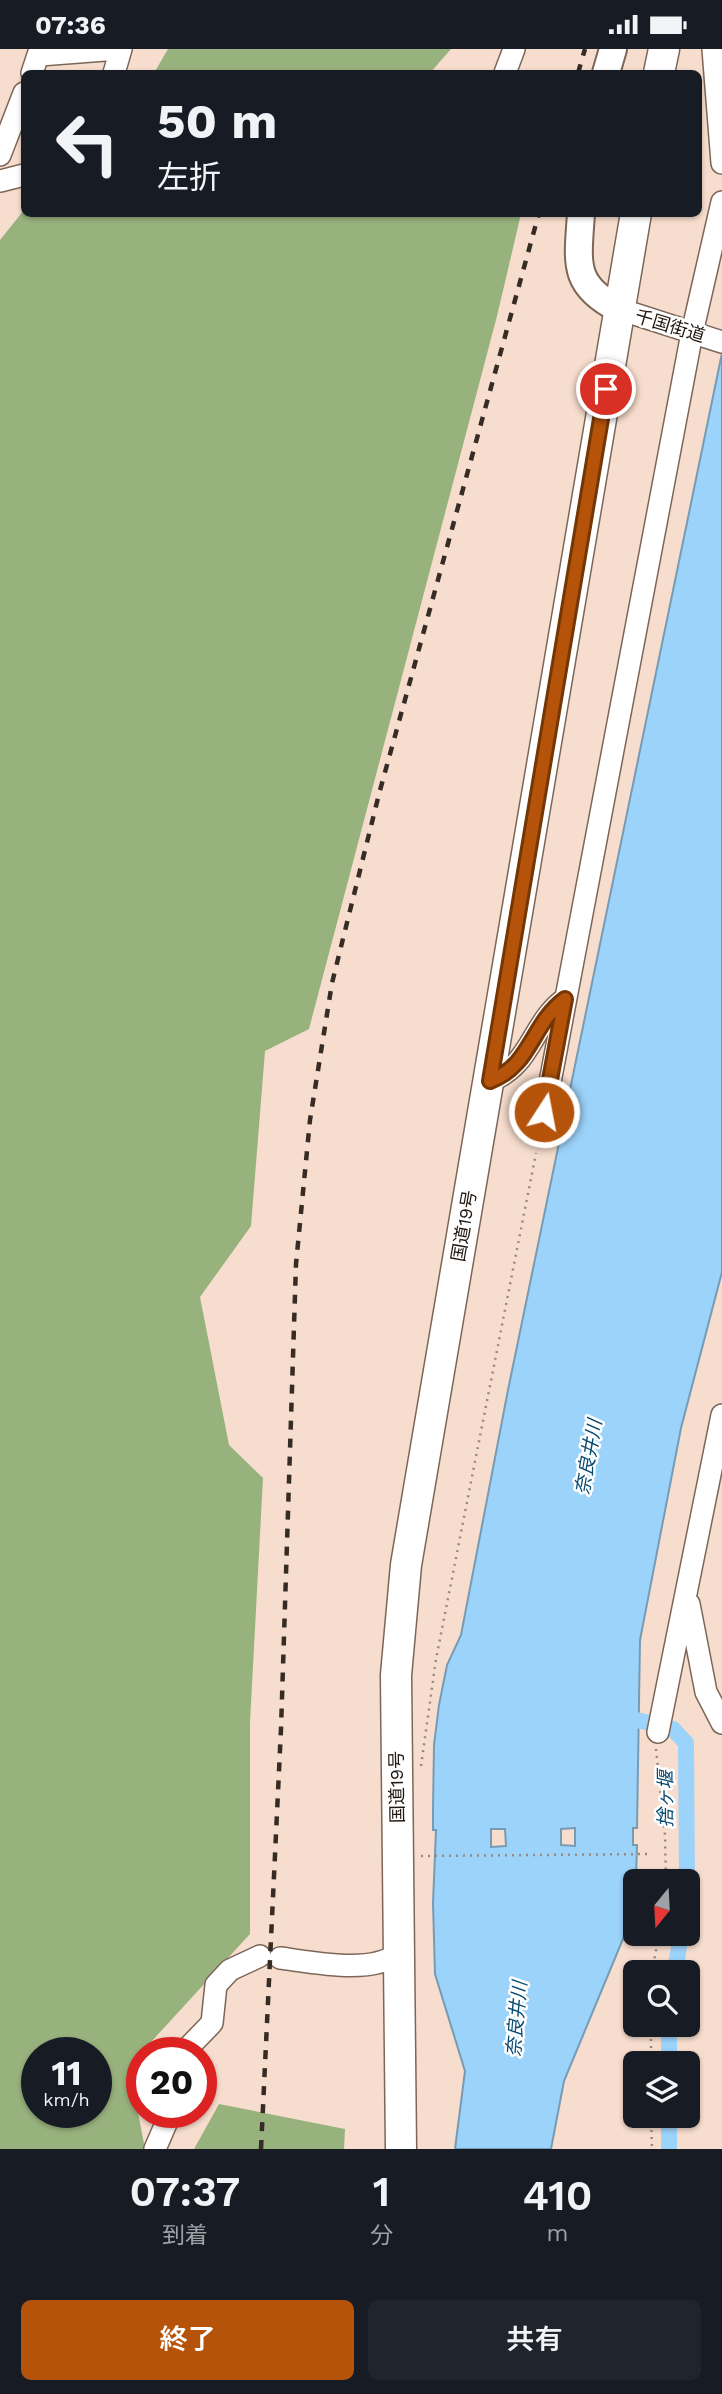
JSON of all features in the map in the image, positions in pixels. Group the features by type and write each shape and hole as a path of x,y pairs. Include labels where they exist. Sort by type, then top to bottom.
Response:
{"highway":[{"path":"660,70 664,49"},
{"name":"国道19号","path":"401,2149 396,1699 399,1628 406,1565 635,217"}],"main road":[{"path":"607,70 613,49"},
{"path":"581,217 579,258 584,283 593,295 619,309"}],"street":[{"path":"37,59 119,49 115,70"},
{"path":"506,70 514,49"},
{"path":"713,49 722,163"},
{"path":"0,155 21,101"},
{"path":"0,181 21,176"},
{"path":"540,1135 565,999 705,337 722,202"},
{"name":"千国街道","path":"619,309 705,337"},
{"path":"490,1081 507,1075 522,1059 550,1010 565,999"},
{"path":"658,1732 722,1415"},
{"path":"687,1591 706,1692 722,1723"},
{"path":"198,2037 212,2023 216,1985 230,1970 270,1957 343,1965 388,1962 398,1953"},
{"path":"155,2149 164,2128"}],"path":[{"path":"420,1769 436,1659 540,1135"},
{"path":"658,1732 656,1748 666,1869"},
{"path":"418,1856 652,1854"},
{"path":"652,2128 652,2149"}],"green space":[{"path":"168,49 451,49 433,70 156,70"},
{"path":"21,214 21,217 520,217 497,316 309,1029 265,1051 251,1226 200,1297 229,1445 263,1478 250,1722 250,1934 156,2037 126,2037 126,2128 141,2128 145,2149 0,2149 0,240"},
{"path":"219,2104 345,2129 344,2149 194,2149 206,2128 217,2128"}],"water":[{"name":"奈良井川","path":"722,353 722,1272 681,1428 640,1640 637,1828 633,1828 633,1845 637,1845 636,1869 623,1869 623,1939 564,2081 551,2149 455,2149 465,2071 435,1974 433,1903 436,1830 433,1830 434,1745 439,1705 447,1665 461,1635 508,1390","holes":["575,1828 575,1846 561,1845 561,1829","491,1829 505,1829 506,1846 491,1847"]}],"waterway":[{"name":"捨ヶ堰","path":"618,1716 650,1723"},
{"name":"捨ヶ堰","path":"666,1727 673,1729 686,1743 687,1869"},
{"name":"捨ヶ堰","path":"677,1960 679,1946"},
{"name":"捨ヶ堰","path":"669,2037 669,2051"},
{"name":"捨ヶ堰","path":"669,2128 669,2149"}],"railway":[{"path":"579,70 585,49"},
{"path":"261,2149 281,1729 296,1264 310,1120 332,983 379,794 538,217"}],"route":[{"path":"544,1112 565,999 550,1010 522,1059 507,1075 490,1081 606,389"}]}
